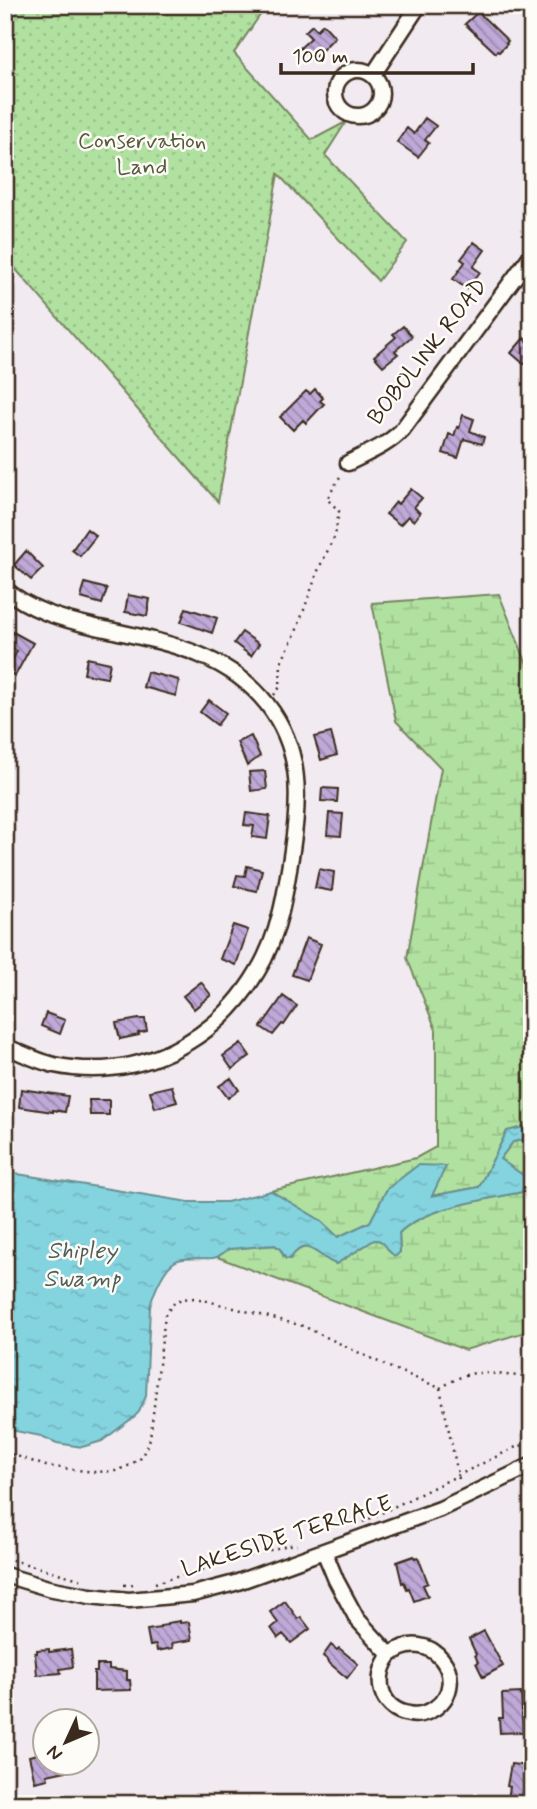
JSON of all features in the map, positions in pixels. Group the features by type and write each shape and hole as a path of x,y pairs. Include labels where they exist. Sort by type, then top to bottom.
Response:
{"street":[{"path":"373,75 419,5"},
{"name":"BOBOLINK ROAD","path":"348,463 383,446 402,430 532,254"},
{"path":"5,589 26,604 51,615 198,652 247,681 268,704 282,727 292,750 296,774 295,825 289,867 272,937 258,972 218,1020 193,1040 158,1058 131,1066 80,1069 54,1065 5,1046"},
{"name":"LAKESIDE TERRACE","path":"5,1575 48,1588 129,1600 192,1594 235,1583 440,1509 532,1465"},
{"path":"324,1551 339,1587 357,1619 390,1655"},
{"path":"417,1645 431,1649 442,1658 449,1672 449,1687 438,1706 424,1713 409,1714 389,1704 381,1690 380,1675 390,1655 402,1647 417,1645"}],"path":[{"path":"268,704 280,687 281,663 296,632 319,568 335,536 339,511 327,499 348,463"},
{"path":"5,1452 46,1466 94,1472 116,1471 141,1458 150,1439 165,1315 174,1302 180,1299 196,1298 303,1326 388,1367 440,1388"},
{"path":"440,1388 462,1376 475,1373 518,1377 532,1375"},
{"path":"440,1388 463,1499"},
{"path":"359,1524 516,1447 532,1443"},
{"path":"151,1584 288,1545 304,1545"},
{"path":"5,1558 86,1581"},
{"path":"118,1585 140,1584"}],"green space":[{"name":"Conservation Land","path":"5,5 267,5 234,53 312,140 346,122 325,155 407,242 378,281 278,174 218,502 5,257"},
{"path":"499,594 532,677 532,1125 507,1131 479,1187 431,1196 387,1189 370,1222 338,1237 320,1220 271,1191 416,1158 436,1147 436,1030 407,958 441,768 396,721 372,603"},
{"path":"532,1138 532,1330 465,1350 217,1257 229,1249 275,1245 284,1257 290,1259 302,1248 307,1248 336,1264 374,1240 382,1242 391,1253 400,1252 399,1233 424,1217 457,1206 522,1192 500,1159 513,1142"}],"water":[{"name":"Shipley Swamp","path":"532,1125 532,1138 513,1142 500,1159 527,1178 522,1192 457,1206 410,1224 399,1233 400,1252 396,1256 381,1241 374,1240 336,1264 307,1247 286,1259 275,1245 229,1249 213,1258 178,1260 160,1280 150,1307 146,1396 135,1416 102,1441 82,1447 5,1429 5,1172 189,1202 227,1202 271,1191 320,1220 338,1237 370,1222 387,1189 418,1165 446,1166 432,1196 479,1187 507,1131"}],"building":[{"path":"478,12 508,41 499,52 496,53 465,24"},
{"path":"323,24 335,37 312,60 300,48 311,38 305,32 312,25 317,30"},
{"path":"425,118 436,126 425,140 429,143 418,157 397,142 407,128 414,134"},
{"path":"474,242 485,250 473,267 480,272 467,289 453,279 465,262 461,259"},
{"path":"403,326 412,336 395,351 398,354 383,366 374,356 396,337 393,334"},
{"path":"524,338 532,345 532,355 524,364 511,353"},
{"path":"315,389 323,398 320,401 324,404 306,423 303,420 293,430 280,417 306,391 310,394"},
{"path":"463,415 474,419 470,431 484,437 482,444 464,439 458,458 443,453 449,434 454,436"},
{"path":"411,489 422,498 414,507 420,513 414,521 408,516 400,525 386,514"},
{"path":"87,529 96,536 80,556 72,550"},
{"path":"26,551 43,568 31,580 14,565"},
{"path":"85,583 107,589 102,604 81,598"},
{"path":"128,595 150,599 147,616 125,612"},
{"path":"186,608 217,618 212,633 181,622"},
{"path":"13,632 33,643 15,676 6,671 17,651 6,645"},
{"path":"242,632 259,644 251,656 234,643"},
{"path":"87,658 110,663 107,678 84,674"},
{"path":"147,672 179,680 176,696 143,687"},
{"path":"209,700 226,713 217,725 200,712"},
{"path":"331,733 337,755 321,760 314,737"},
{"path":"251,736 260,756 247,766 237,742"},
{"path":"265,771 267,789 251,791 249,772"},
{"path":"322,788 338,789 337,802 321,801"},
{"path":"246,813 270,816 267,839 252,837 254,826 244,825"},
{"path":"329,813 343,814 341,836 327,835"},
{"path":"247,866 262,870 257,891 234,886 237,875 245,876"},
{"path":"319,869 334,872 332,891 315,888"},
{"path":"233,925 248,930 236,965 220,959"},
{"path":"306,938 321,944 307,980 292,975"},
{"path":"201,982 211,995 194,1009 183,996"},
{"path":"283,996 297,1006 273,1035 261,1027"},
{"path":"46,1013 65,1020 60,1034 41,1026"},
{"path":"145,1019 147,1031 120,1039 116,1023"},
{"path":"241,1043 250,1056 232,1069 223,1056"},
{"path":"231,1078 239,1090 228,1098 219,1086"},
{"path":"172,1086 177,1102 155,1108 150,1091"},
{"path":"21,1089 68,1096 65,1112 19,1107"},
{"path":"89,1100 109,1100 109,1115 90,1115"},
{"path":"418,1557 428,1583 423,1585 428,1596 414,1601 409,1588 402,1583 397,1562"},
{"path":"285,1601 298,1619 301,1617 310,1629 291,1643 283,1634 278,1638 271,1628 278,1623 270,1612"},
{"path":"180,1621 189,1622 192,1640 172,1643 173,1648 157,1651 156,1645 150,1646 147,1630"},
{"path":"484,1631 503,1666 483,1677 469,1639"},
{"path":"331,1645 337,1650 339,1648 358,1664 347,1678 323,1656"},
{"path":"49,1649 49,1652 71,1649 73,1667 60,1669 61,1673 37,1675 35,1653 37,1650"},
{"path":"97,1665 109,1665 109,1669 127,1671 131,1690 94,1691 94,1672 97,1672"},
{"path":"521,1693 523,1732 500,1733 499,1718 503,1718 502,1694"},
{"path":"511,1764 529,1766 522,1801 508,1799 510,1787 507,1786"},
{"path":"34,1778 48,1778 48,1779 35,1782"}]}
